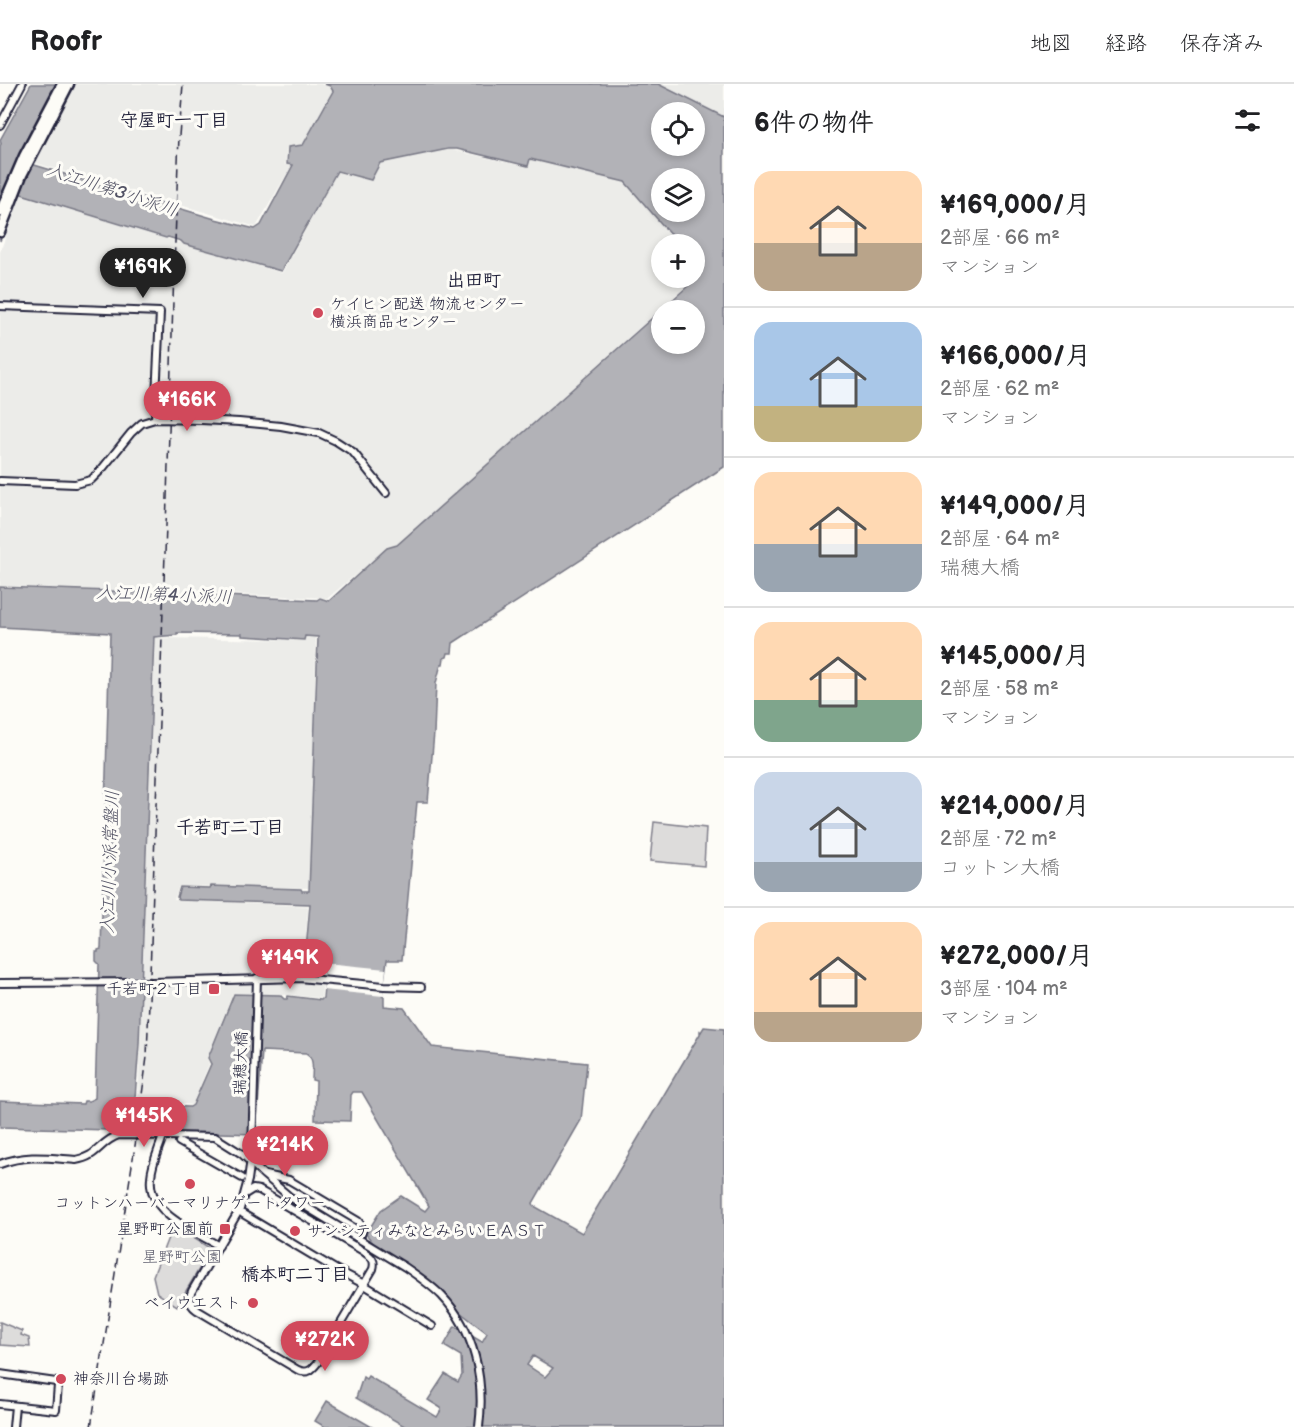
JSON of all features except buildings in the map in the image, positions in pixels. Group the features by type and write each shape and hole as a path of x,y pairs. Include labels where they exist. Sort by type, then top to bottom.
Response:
{"highway":[{"path":"0,212 24,156 62,84"},
{"path":"0,232 22,175 69,84"}],"street":[{"path":"0,125 22,84"},
{"path":"0,306 160,312 155,419"},
{"path":"0,481 75,484 90,480 102,469 130,433 142,423 155,419 239,422 319,433 353,452 386,493"},
{"name":"瑞穂大橋","path":"251,1162 257,978"},
{"path":"0,983 299,978 421,987"},
{"path":"0,1164 28,1157 76,1160 85,1158 116,1136 219,1138 238,1150 290,1197 405,1267 429,1284 447,1302 465,1331 476,1362 481,1386 479,1427"},
{"path":"163,1136 151,1176 151,1186 156,1202 167,1215 219,1246"},
{"path":"179,1142 242,1178"},
{"path":"245,1194 254,1189 259,1190 373,1259 373,1269 318,1362 313,1369 305,1372 197,1310 191,1305 189,1299 240,1209 251,1162"},
{"path":"264,1175 289,1180 358,1221 362,1226 362,1236 358,1242 349,1243"},
{"path":"243,1214 432,1326"},
{"path":"358,1242 363,1251"},
{"path":"0,1374 56,1382 58,1385 56,1410 0,1404"},
{"path":"13,1427 15,1406"}],"shaded area":[{"path":"76,84 321,84 332,91 302,146 287,146 285,165 292,165 256,227 35,163"},
{"path":"658,84 724,84 724,117 705,108 705,102 694,102"},
{"path":"448,149 528,167 530,159 625,182 651,212 651,222 659,222 669,234 651,234 651,288 684,288 670,300 651,300 651,317 397,545 387,548 328,598 0,586 0,252 21,195 282,273 337,172 371,181 380,164"},
{"path":"305,637 316,637 309,888 179,886 174,900 308,906 305,951 326,953 321,998 233,993 207,1058 209,1064 192,1105 138,1098 155,638 304,640"}],"green space":[{"path":"654,822 706,828 704,866 650,861"},
{"name":"星野町公園","path":"173,1225 211,1249 177,1306 157,1293 153,1276"},
{"path":"0,1322 22,1331 21,1335 29,1338 30,1347 0,1345"}],"water":[{"path":"31,84 73,84 31,164 255,229 261,225 293,165 287,164 288,147 303,145 333,91 330,86 324,84 658,84 694,102 651,102 651,156 705,156 705,108 724,117 724,467 453,643 452,653 448,653 444,658 436,683 428,802 417,802 402,960 387,960 382,996 384,1006 404,1008 432,1047 587,1063 581,1120 533,1203 534,1206 582,1233 700,1031 704,1027 724,1029 724,1427 482,1427 477,1424 475,1427 406,1427 356,1398 363,1377 366,1379 368,1376 437,1417 441,1408 428,1400 445,1374 458,1382 462,1375 461,1356 444,1346 455,1326 482,1342 487,1333 378,1249 366,1234 381,1210 401,1196 425,1211 429,1206 362,1092 353,1092 351,1095 350,1121 315,1120 316,1081 312,1080 312,1061 306,1053 262,1051 256,1134 0,1127 0,1101 83,1104 84,1101 95,1098 99,964 96,961 96,952 101,949 110,633 0,627 0,587 194,594 194,596 201,597 202,595 317,600 320,598 329,601 387,548 397,545 651,319 651,354 705,354 705,300 672,300 686,288 705,288 705,234 670,234 660,222 705,222 705,168 651,168 651,212 625,182 530,159 528,166 457,149 380,163 371,180 337,171 281,271 18,193 0,241 0,140","holes":["177,633 242,634 242,636 304,640 305,636 318,637 309,891 211,886 210,888 180,887 177,897 178,900 310,904 306,950 327,954 321,1000 288,996 284,999 280,995 234,994 208,1058 211,1064 193,1105 190,1107 162,1106 160,1102 135,1098 154,637 177,635","533,1356 553,1368 545,1377 527,1365"]},
{"path":"327,1401 372,1427 325,1427 315,1421"}],"pier":[{"path":"326,963 386,969 383,996 323,990"}],"railway":[{"path":"91,1427 147,1057 174,268 183,84"}],"place":[{"name":"ケイヒン配送 物流センター 横浜商品センター","path":"318,313"},
{"name":"千若町２丁目","path":"214,989"},
{"name":"コットンハーバーマリナゲートタワー","path":"190,1184"},
{"name":"星野町公園前","path":"225,1229"},
{"name":"サンシティみなとみらいＥＡＳＴ","path":"295,1231"},
{"name":"ベイウエスト","path":"253,1303"},
{"name":"神奈川台場跡","path":"61,1379"}],"district":[{"name":"守屋町一丁目","path":"174,120"},
{"name":"出田町","path":"474,280"},
{"name":"千若町二丁目","path":"230,827"},
{"name":"橋本町二丁目","path":"295,1274"}],"water label":[{"name":"入江川第3小派川","path":"112,190"},
{"name":"入江川第4小派川","path":"164,595"},
{"name":"入江川小派常盤川","path":"110,862"}]}
